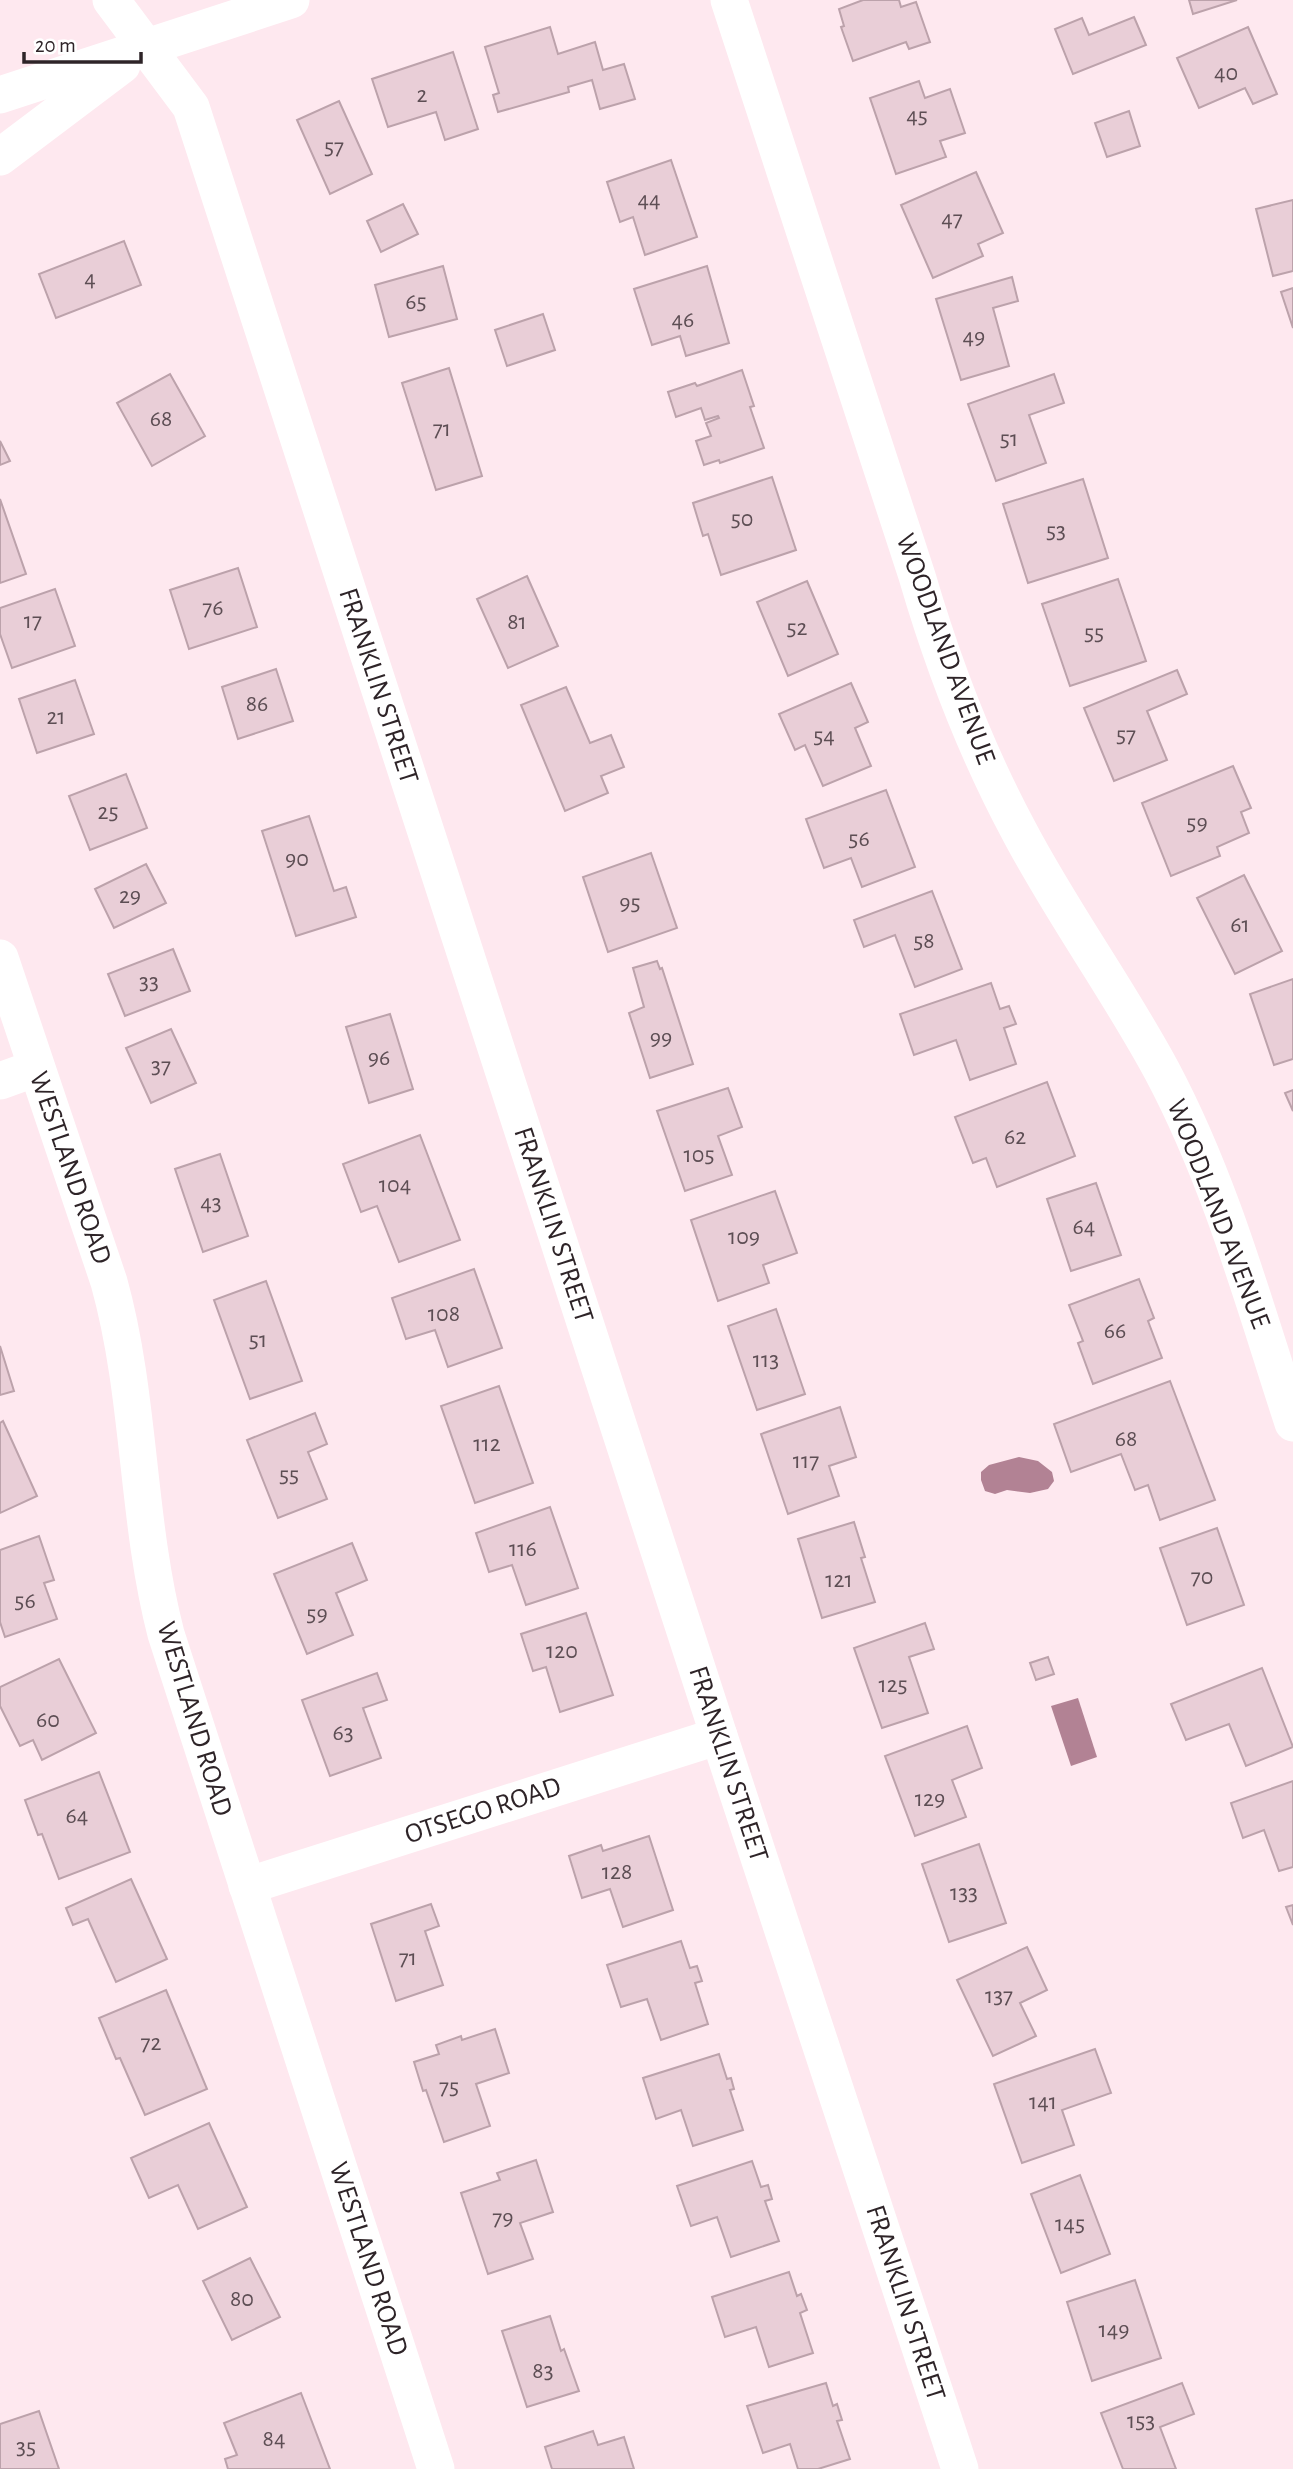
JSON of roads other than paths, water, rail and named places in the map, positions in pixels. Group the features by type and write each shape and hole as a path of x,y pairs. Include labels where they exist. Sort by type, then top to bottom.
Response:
{"street":[{"name":"FRANKLIN STREET","path":"111,0 191,107 719,1736 960,2469"},
{"path":"0,95 291,0"},
{"name":"WOODLAND AVENUE","path":"729,0 936,640 959,703 985,764 1020,833 1123,1000 1197,1143 1225,1216 1293,1423"},
{"path":"0,157 146,47"},
{"name":"WESTLAND ROAD","path":"0,958 105,1270 121,1328 151,1570 158,1602 436,2469"},
{"path":"0,1081 36,1068"},
{"name":"OTSEGO ROAD","path":"247,1886 719,1736"}]}
